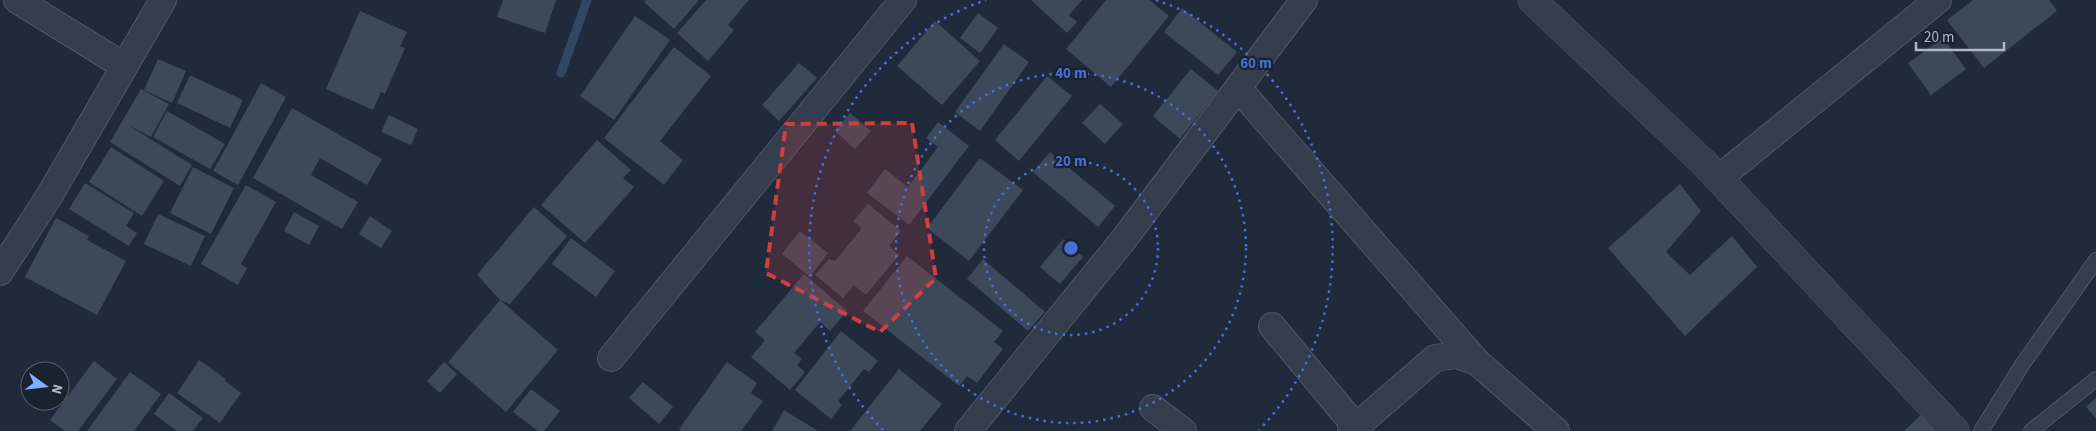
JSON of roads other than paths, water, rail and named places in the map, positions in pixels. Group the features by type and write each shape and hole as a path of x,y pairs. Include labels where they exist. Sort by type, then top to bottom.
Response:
{"street":[{"path":"17,0 124,66"},
{"path":"0,272 48,198 163,0"},
{"path":"611,358 902,0"},
{"path":"968,431 1124,239 1304,0"},
{"path":"1532,0 1718,178 1955,431"},
{"path":"1718,178 1938,0"},
{"path":"1238,88 1477,362 1556,431"},
{"path":"1272,326 1354,429 1435,358 1456,355 1477,362"},
{"path":"1153,408 1183,431"}],"lane":[{"path":"1981,431 2022,365 2096,260"},
{"path":"2031,431 2096,379"}],"waterway":[{"path":"561,73 587,0"}]}
